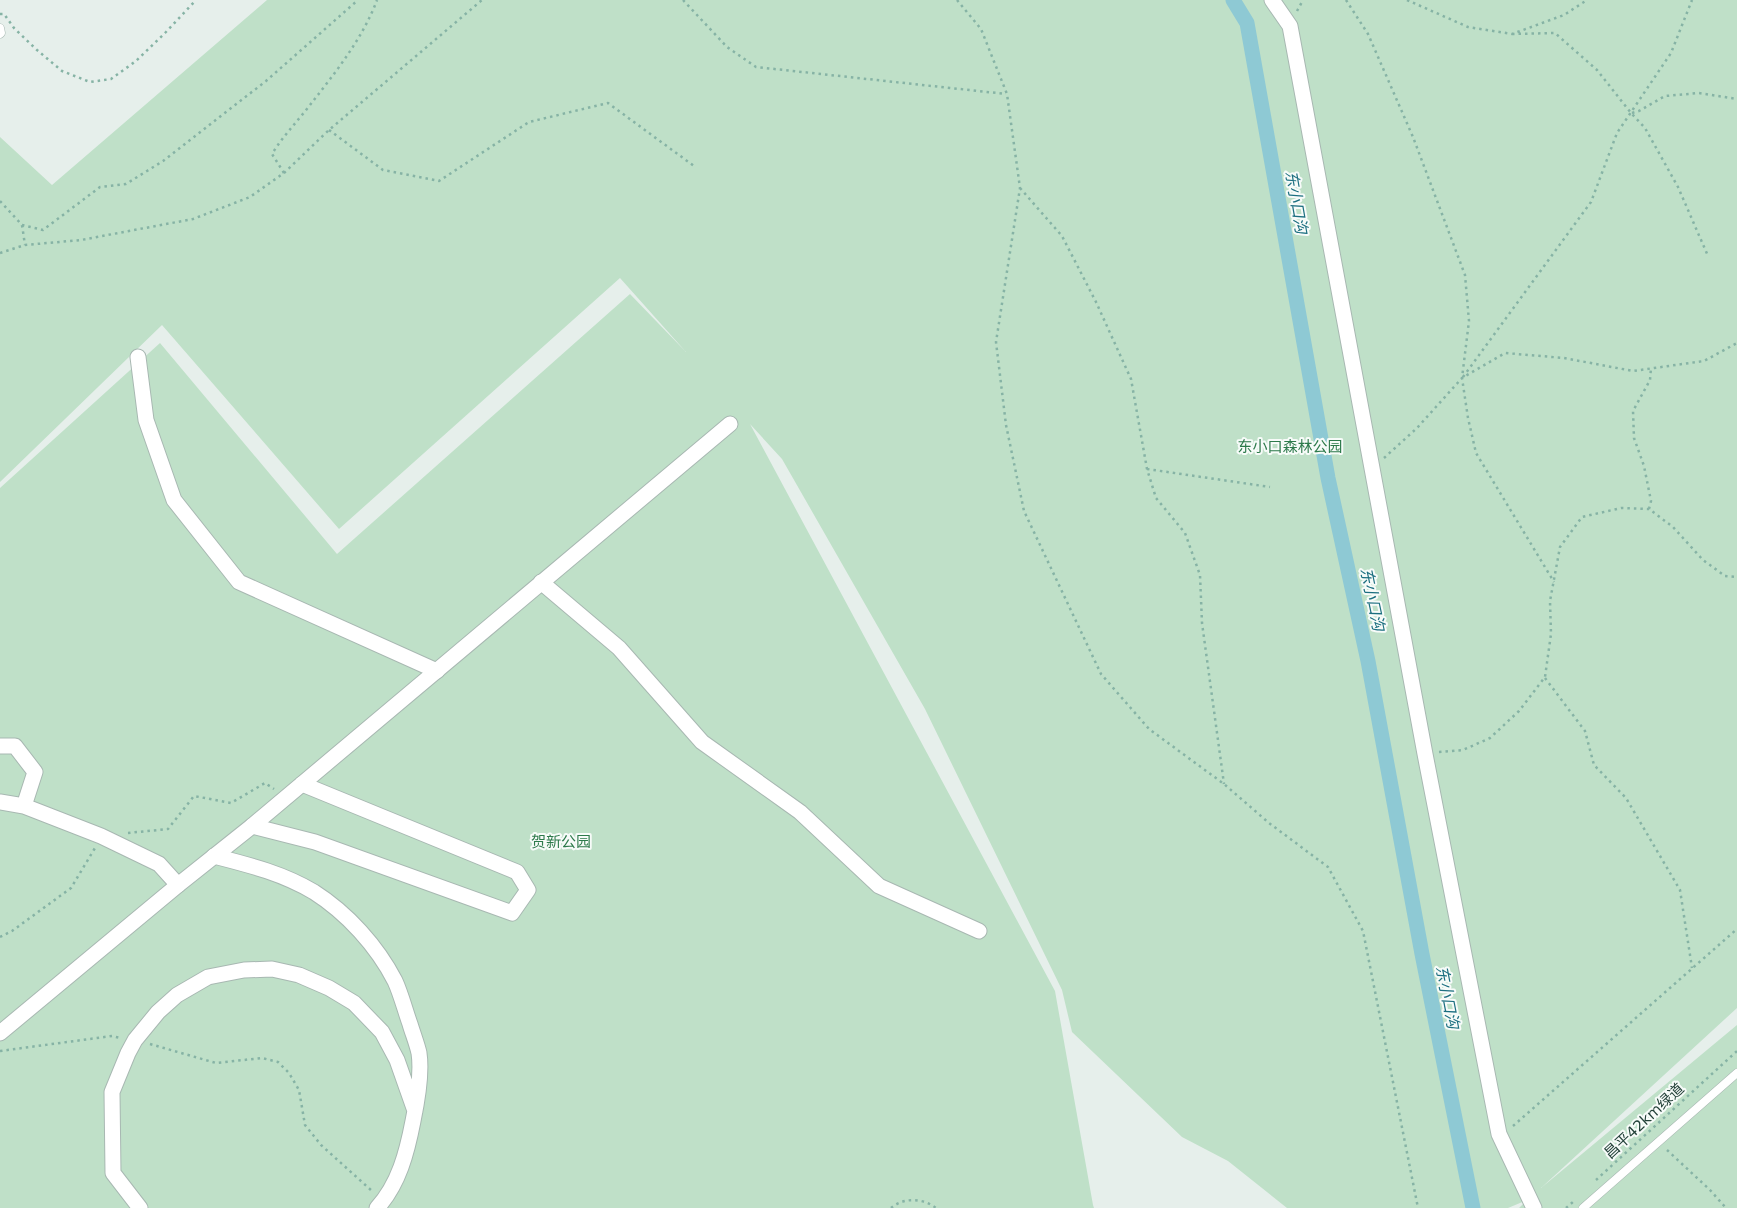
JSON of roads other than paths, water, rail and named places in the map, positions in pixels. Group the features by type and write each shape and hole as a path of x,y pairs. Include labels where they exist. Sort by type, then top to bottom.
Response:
{"street":[{"path":"1272,0 1290,26 1425,754 1499,1134 1534,1208"},
{"path":"138,357 146,420 174,500 239,582 436,670"},
{"path":"0,1034 178,884 252,826 730,424"},
{"path":"541,582 619,648 702,742 800,812 879,886 979,931"},
{"path":"0,746 16,746 35,772 24,806"},
{"path":"252,826 315,842 512,913 528,890 516,872 302,784"},
{"path":"0,802 24,806 101,836 159,864 178,884"},
{"path":"214,856 270,871 314,893 344,914 372,946 395,982 419,1053 418,1082 415,1111 406,1153 398,1176 381,1204"},
{"path":"140,1208 113,1173 112,1092 135,1040 164,1006 177,995 208,978 244,970 272,969 299,975 329,988 354,1003 382,1032 397,1060 415,1111"}],"lane":[{"path":"0,28 0,34"},
{"path":"1583,1208 1737,1073"}],"waterway":[{"name":"东小口沟","path":"1233,0 1247,23 1328,478 1368,661 1422,954 1473,1208"}],"park label":[{"name":"东小口森林公园","path":"1290,447"},
{"name":"贺新公园","path":"561,842"}]}
